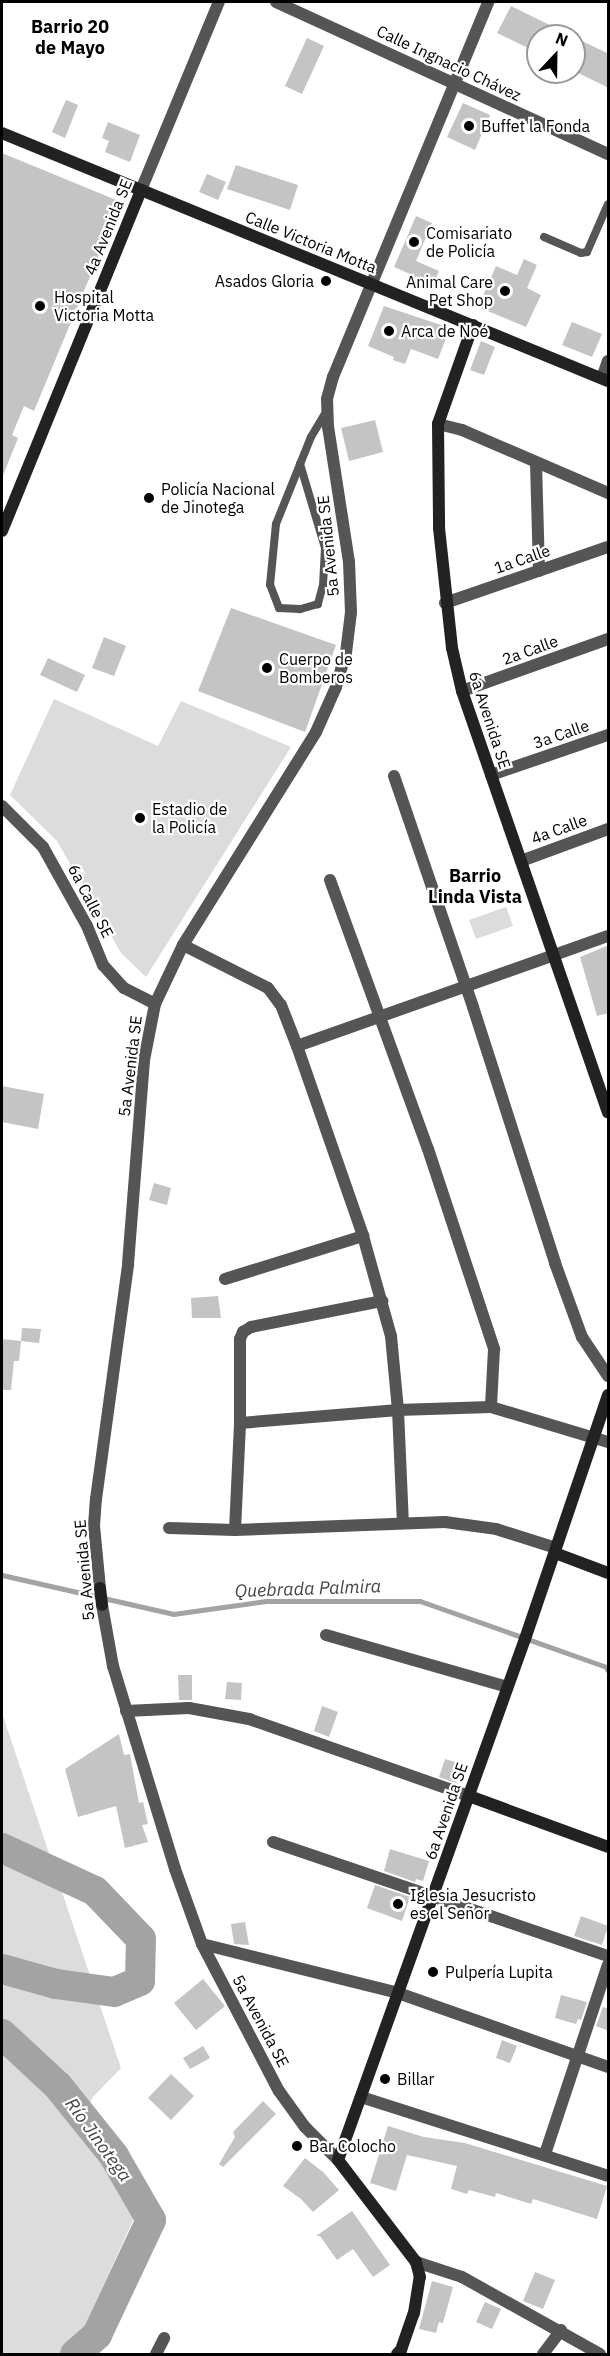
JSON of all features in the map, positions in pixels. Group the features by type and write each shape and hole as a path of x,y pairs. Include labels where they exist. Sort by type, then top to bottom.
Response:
{"street":[{"name":"4a Avenida SE","path":"2,531 219,2"},
{"name":"Calle Ingnacio Chávez","path":"276,2 609,154"},
{"name":"5a Avenida SE","path":"338,2160 305,2127 279,2091 202,1944 175,1869 113,1666 102,1605 94,1526 128,1264 144,1060 155,1004 183,945 316,732 336,687 346,653 351,612 350,562 326,412 327,399 333,377 488,2"},
{"name":"Calle Victoria Motta","path":"2,133 605,380"},
{"name":"6a Avenida SE","path":"472,326 438,424 439,528 445,603 462,691 609,1112"},
{"path":"605,380 609,361"},
{"path":"438,424 462,430 609,494"},
{"path":"536,463 538,571"},
{"name":"1a Calle","path":"445,603 609,547"},
{"name":"2a Calle","path":"462,691 609,639"},
{"name":"3a Calle","path":"490,776 609,735"},
{"path":"394,776 467,988 555,1263 582,1337 609,1376"},
{"name":"6a Calle SE","path":"2,806 43,847 87,926 103,964 124,988 155,1004"},
{"name":"4a Calle","path":"521,861 609,829"},
{"path":"330,879 428,1149 494,1350 491,1407"},
{"path":"297,1046 467,988 609,936"},
{"path":"183,945 268,987 281,1005 297,1046 363,1236 391,1336 398,1410 402,1523"},
{"path":"225,1279 363,1236"},
{"path":"235,1530 240,1423 240,1339 243,1332 250,1327 382,1301"},
{"name":"6a Avenida SE","path":"338,2160 434,1896 609,1395"},
{"path":"240,1423 398,1410 491,1407 609,1442"},
{"path":"169,1528 235,1530 445,1522 496,1529 555,1550 609,1573"},
{"path":"326,1635 507,1687"},
{"path":"126,1711 189,1708 249,1719 609,1847"},
{"path":"273,1842 609,1956"},
{"path":"202,1944 398,1993 609,2067"},
{"path":"545,2154 609,1965"},
{"path":"361,2097 609,2176"},
{"path":"338,2160 416,2262 420,2277 414,2313 401,2350 396,2355"},
{"path":"416,2262 462,2277 561,2330 600,2355"},
{"path":"543,2355 561,2330"},
{"path":"156,2355 164,2338"}],"lane":[{"path":"544,237 581,253 586,252 609,204"},
{"path":"300,464 325,548 324,585 318,604 300,609 279,608 270,585 276,524 300,464 326,412"}],"shaded area":[{"name":"Estadio de la Policía","path":"54,699 158,746 181,701 291,747 146,977 121,953 57,841 10,795"},
{"path":"506,907 513,926 476,939 469,920"},
{"path":"2,1713 121,2068 93,2097 78,2127 135,2216 82,2332 69,2354 2,2354"}],"building":[{"path":"511,6 548,24 526,24 526,47 497,33"},
{"path":"307,38 324,46 302,94 285,86"},
{"path":"586,43 609,54 609,88 586,77"},
{"path":"66,100 78,105 65,138 52,132"},
{"name":"Buffet la Fonda","path":"463,103 490,115 475,150 447,137"},
{"path":"108,122 140,135 130,162 105,152 109,141 102,138"},
{"name":"Hospital Victoria Motta","path":"2,153 121,202 34,411 24,406 12,435 18,438 2,478"},
{"path":"236,165 298,185 290,210 227,189"},
{"path":"207,174 226,182 218,200 199,192"},
{"name":"Comisariato de Policía","path":"416,216 432,223 416,261 439,271 431,290 408,280 410,274 394,267"},
{"name":"Animal Care Pet Shop","path":"524,259 537,265 527,288 541,295 526,327 478,307 496,266 517,275"},
{"path":"384,306 450,328 438,359 411,349 405,364 368,346"},
{"path":"572,322 602,334 592,357 562,345"},
{"path":"481,341 495,347 484,375 470,370"},
{"path":"375,420 383,452 349,461 341,428"},
{"name":"Cuerpo de Bomberos","path":"231,608 336,645 305,732 198,691"},
{"path":"104,637 126,646 114,676 92,668"},
{"path":"48,658 85,675 77,692 40,675"},
{"path":"609,945 609,1013 597,1016 580,957"},
{"path":"2,1086 44,1094 38,1129 2,1122"},
{"path":"154,1183 171,1188 167,1205 149,1200"},
{"path":"218,1296 221,1318 192,1318 191,1298"},
{"path":"22,1328 41,1329 39,1343 21,1341"},
{"path":"2,1339 21,1341 19,1361 14,1361 11,1390 2,1390"},
{"path":"178,1675 192,1675 192,1700 179,1700"},
{"path":"227,1682 242,1683 241,1700 225,1699"},
{"path":"322,1706 338,1712 329,1737 314,1731"},
{"path":"119,1734 124,1755 130,1754 139,1803 143,1802 148,1824 142,1825 148,1842 125,1848 116,1806 78,1817 65,1769"},
{"path":"445,1759 462,1764 456,1783 439,1777"},
{"path":"390,1849 429,1861 423,1881 416,1879 415,1882 384,1871"},
{"path":"375,1885 410,1897 402,1921 367,1908"},
{"path":"581,1916 608,1926 602,1945 574,1936"},
{"path":"245,1922 249,1945 234,1944 231,1924"},
{"path":"203,1979 225,2006 196,2030 174,2003"},
{"path":"561,1995 587,2002 581,2020 578,2019 576,2024 555,2018"},
{"path":"603,2007 609,2009 609,2031 596,2026"},
{"path":"502,2040 517,2046 510,2063 496,2058"},
{"path":"203,2046 210,2058 190,2069 183,2058"},
{"path":"171,2074 194,2096 171,2120 148,2098"},
{"path":"263,2101 276,2114 223,2167 219,2164 235,2137 233,2132"},
{"path":"388,2126 424,2137 465,2143 607,2186 597,2219 533,2199 531,2204 496,2193 495,2197 469,2190 467,2194 451,2189 457,2166 407,2155 396,2191 370,2183"},
{"path":"305,2158 323,2172 339,2190 313,2212 301,2199 283,2186"},
{"path":"352,2211 390,2265 373,2277 353,2249 337,2260 320,2236 316,2236"},
{"path":"535,2272 555,2280 543,2309 523,2301"},
{"path":"432,2281 453,2287 443,2323 439,2322 436,2333 419,2329"},
{"path":"485,2302 501,2309 492,2329 476,2322"}],"waterway":[{"name":"Quebrada Palmira","path":"2,1575 173,1614 266,1601 420,1601 606,1667 608,1671"},
{"name":"Río Jinotega","path":"2,1848 95,1891 141,1939 140,1981 114,1992 56,1984 2,1969"},
{"name":"Río Jinotega","path":"2,2034 58,2086 114,2156 151,2220 97,2335 75,2354"}],"place":[{"name":"Buffet la Fonda","path":"469,126"},
{"name":"Comisariato de Policía","path":"414,242"},
{"name":"Asados Gloria","path":"326,281"},
{"name":"Animal Care Pet Shop","path":"505,291"},
{"name":"Hospital Victoria Motta","path":"40,306"},
{"name":"Arca de Noé","path":"389,331"},
{"name":"Policía Nacional de Jinotega","path":"149,498"},
{"name":"Cuerpo de Bomberos","path":"267,668"},
{"name":"Estadio de la Policía","path":"140,818"},
{"name":"Iglesia Jesucristo es el Señor","path":"398,1904"},
{"name":"Pulpería Lupita","path":"433,1972"},
{"name":"Billar","path":"385,2079"},
{"name":"Bar Colocho","path":"297,2146"}],"district":[{"name":"Barrio 20 de Mayo","path":"70,38"},
{"name":"Barrio Linda Vista","path":"475,887"}]}
